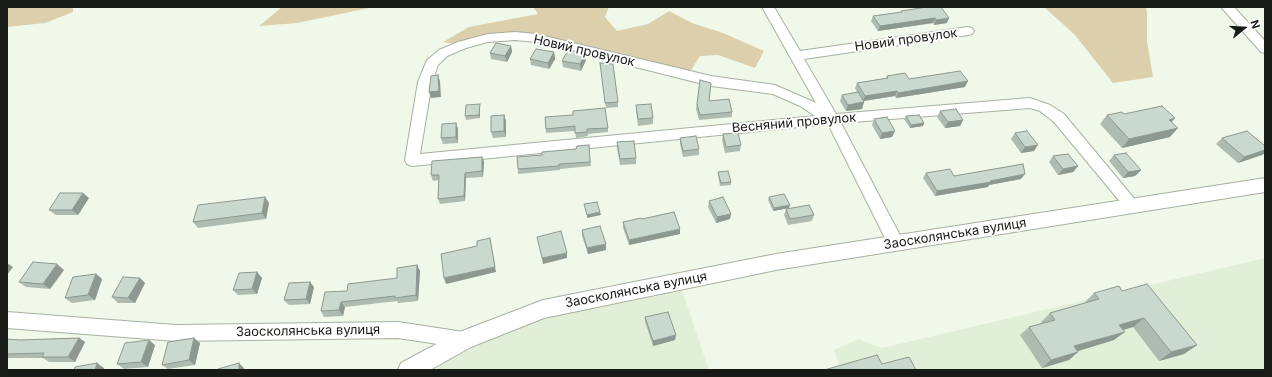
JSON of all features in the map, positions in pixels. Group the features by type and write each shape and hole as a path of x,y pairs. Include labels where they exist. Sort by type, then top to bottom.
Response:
{"street":[{"path":"768,7 832,119 896,243"},
{"path":"1227,7 1265,49"},
{"name":"Новий провулок","path":"796,56 968,31"},
{"name":"Новий провулок","path":"412,160 424,82 432,63 443,52 488,38 515,36 536,38 712,81 775,90 805,103 832,119"},
{"name":"Весняний провулок","path":"412,160 832,119 1030,103 1045,108 1059,118 1132,206"},
{"name":"Заосколянська вулиця","path":"7,320 176,333 398,330 464,340 543,309 776,262 1265,185"},
{"path":"409,370 464,340"}],"shaded area":[{"path":"7,7 73,7 73,12 45,23 7,27"},
{"path":"282,7 374,7 297,23 259,26"},
{"path":"533,7 609,7 605,17 617,31 648,24 669,11 692,23 723,33 764,51 755,68 718,55 700,56 688,75 536,38 499,37 462,45 443,42 469,27 538,14"},
{"path":"1044,7 1146,7 1147,41 1153,77 1113,83 1075,35"},
{"path":"1265,258 1265,370 841,370 834,350 859,339 882,348"},
{"path":"680,284 709,370 411,370 524,321"}],"building":[{"path":"927,7 941,7 949,18 936,20 935,18 880,26 873,16 902,12 901,11"},
{"path":"496,43 511,46 505,56 490,53"},
{"path":"536,49 554,52 548,63 530,59"},
{"path":"568,50 586,53 580,64 562,61"},
{"path":"600,63 613,64 618,102 605,103"},
{"path":"960,71 968,81 898,93 897,91 865,96 857,83 888,78 887,76 905,73 909,79"},
{"path":"438,75 439,91 429,92 431,76"},
{"path":"700,80 711,83 709,101 729,99 732,112 700,115 697,104"},
{"path":"858,92 864,102 848,105 842,95"},
{"path":"480,104 479,115 465,116 466,105"},
{"path":"651,104 653,118 638,119 636,105"},
{"path":"1162,106 1175,118 1169,120 1178,128 1129,139 1107,115 1122,112 1124,114"},
{"path":"605,108 608,128 587,129 587,132 575,133 575,126 546,129 545,117 573,115 573,111"},
{"path":"956,109 963,120 948,122 940,111"},
{"path":"504,115 504,131 491,132 491,116"},
{"path":"919,115 924,123 911,125 906,116"},
{"path":"887,117 895,131 882,133 874,119"},
{"path":"456,123 456,137 441,138 442,124"},
{"path":"1027,131 1038,145 1025,147 1015,133"},
{"path":"1247,131 1265,146 1265,150 1244,157 1222,138"},
{"path":"738,133 741,145 726,147 723,134"},
{"path":"696,136 699,149 683,151 680,138"},
{"path":"634,141 636,158 620,159 617,142"},
{"path":"589,145 590,162 518,169 517,157 542,155 542,152 576,149 577,146"},
{"path":"1126,153 1141,170 1128,172 1114,155"},
{"path":"1068,154 1078,166 1063,169 1053,156"},
{"path":"482,157 482,171 465,173 464,196 438,199 439,175 431,175 432,161"},
{"path":"1023,164 1025,174 990,181 991,182 937,191 926,173 950,169 954,176"},
{"path":"728,171 731,182 721,183 718,172"},
{"path":"60,193 83,193 72,210 49,210"},
{"path":"784,194 790,205 774,208 769,197"},
{"path":"265,197 262,213 193,222 198,205"},
{"path":"723,197 731,214 717,217 709,201"},
{"path":"597,202 600,212 587,215 584,204"},
{"path":"809,205 814,215 790,219 786,209"},
{"path":"674,212 680,229 629,240 623,222"},
{"path":"600,226 606,244 587,248 582,230"},
{"path":"561,231 567,253 542,258 537,237"},
{"path":"490,238 495,267 444,278 441,254 477,246 477,241"},
{"path":"33,262 57,264 43,284 19,282"},
{"path":"417,265 416,295 341,302 339,310 321,311 325,292 347,291 348,284 397,278 397,268"},
{"path":"257,272 252,289 233,290 239,273"},
{"path":"96,274 88,295 65,298 73,277"},
{"path":"123,277 140,278 128,298 112,297"},
{"path":"310,282 306,299 284,300 289,283"},
{"path":"1147,284 1197,345 1171,352 1144,318 1119,325 1125,332 1074,346 1078,352 1051,360 1029,327 1055,320 1050,313 1099,299 1094,293 1119,286 1122,291"},
{"path":"668,312 676,335 653,341 645,317"},
{"path":"79,338 68,357 42,357 44,353 7,354 7,339"},
{"path":"194,338 189,360 162,365 168,342"},
{"path":"149,340 141,362 117,364 125,343"},
{"path":"877,355 882,364 909,357 916,370 824,370"},
{"path":"97,363 95,370 74,370 75,367"},
{"path":"239,363 239,370 218,370 218,369"}]}
